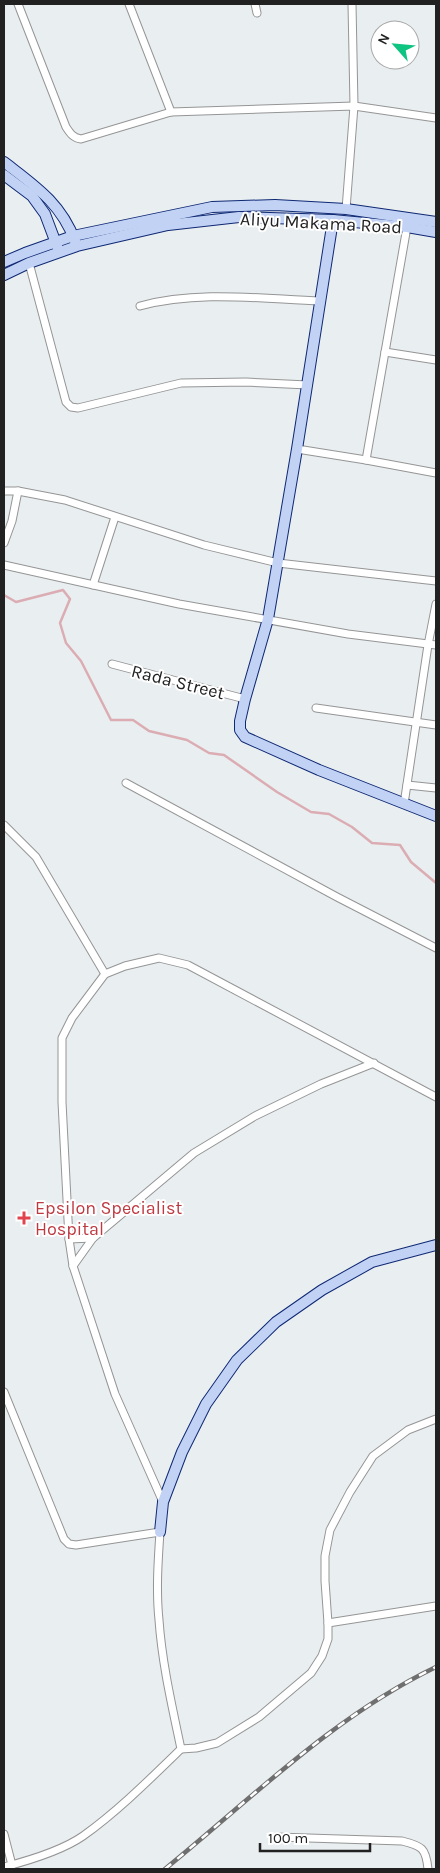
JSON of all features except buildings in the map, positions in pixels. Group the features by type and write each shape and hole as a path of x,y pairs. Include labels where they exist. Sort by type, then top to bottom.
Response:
{"street":[{"path":"18,4 66,127 70,134 81,140 171,112 354,106 436,118"},
{"path":"129,4 171,112"},
{"path":"255,4 257,12"},
{"path":"346,210 354,106 352,4"},
{"path":"4,162 42,192 58,209 70,227 77,246"},
{"path":"4,175 32,196 45,214 59,252"},
{"name":"Aliyu Makama Road","path":"4,262 73,236 212,207 275,204 346,210 436,222"},
{"name":"Aliyu Makama Road","path":"4,275 29,263 77,246 168,225 239,217 333,220 407,227 436,232"},
{"path":"333,220 308,385 268,618 245,699 240,730 245,737 319,770 436,816"},
{"path":"366,460 407,227"},
{"path":"29,263 66,402 71,407 78,408 181,383 246,382 308,385"},
{"path":"140,306 159,301 225,297 321,301"},
{"path":"385,352 436,360"},
{"path":"297,449 436,473"},
{"path":"4,491 18,490 65,500 204,545 278,563 436,581"},
{"path":"4,543 12,521 18,490"},
{"path":"92,585 115,517"},
{"path":"4,565 179,604 268,618 348,634 436,645"},
{"path":"404,804 436,604"},
{"name":"Rada Street","path":"112,664 245,699"},
{"path":"316,708 417,724 436,725"},
{"path":"126,783 338,898 436,948"},
{"path":"407,784 436,788"},
{"path":"4,825 36,857 105,974"},
{"path":"163,1502 115,1394 73,1266 69,1239 62,1102 62,1038 72,1018 105,974 125,966 159,958 188,965 436,1097"},
{"path":"73,1266 93,1238 194,1153 256,1116 321,1084 374,1063"},
{"path":"69,1239 93,1238"},
{"path":"181,1748 165,1668 158,1619 160,1532 163,1502 182,1452 206,1404 237,1360 276,1322 322,1290 372,1262 436,1245"},
{"path":"4,1392 64,1539 69,1544 76,1545 160,1532"},
{"path":"4,1868 45,1854 81,1837 135,1792 181,1748 196,1748 216,1743 259,1717 311,1673 322,1656 328,1639 325,1556 330,1530 350,1492 373,1456 408,1430 436,1419"},
{"path":"328,1623 436,1606"},
{"path":"4,1834 12,1865"},
{"path":"277,1838 402,1841 416,1845 427,1854 428,1869"}],"waterway":[{"path":"4,595 16,602 63,590 70,599 60,623 66,643 81,661 111,720 133,720 149,731 187,740 209,753 224,755 277,792 311,812 329,814 352,827 372,843 400,845 411,862 436,883"}],"railway":[{"path":"165,1869 328,1734 363,1709 436,1667"}],"place":[{"name":"Epsilon Specialist Hospital","path":"24,1218"}]}
